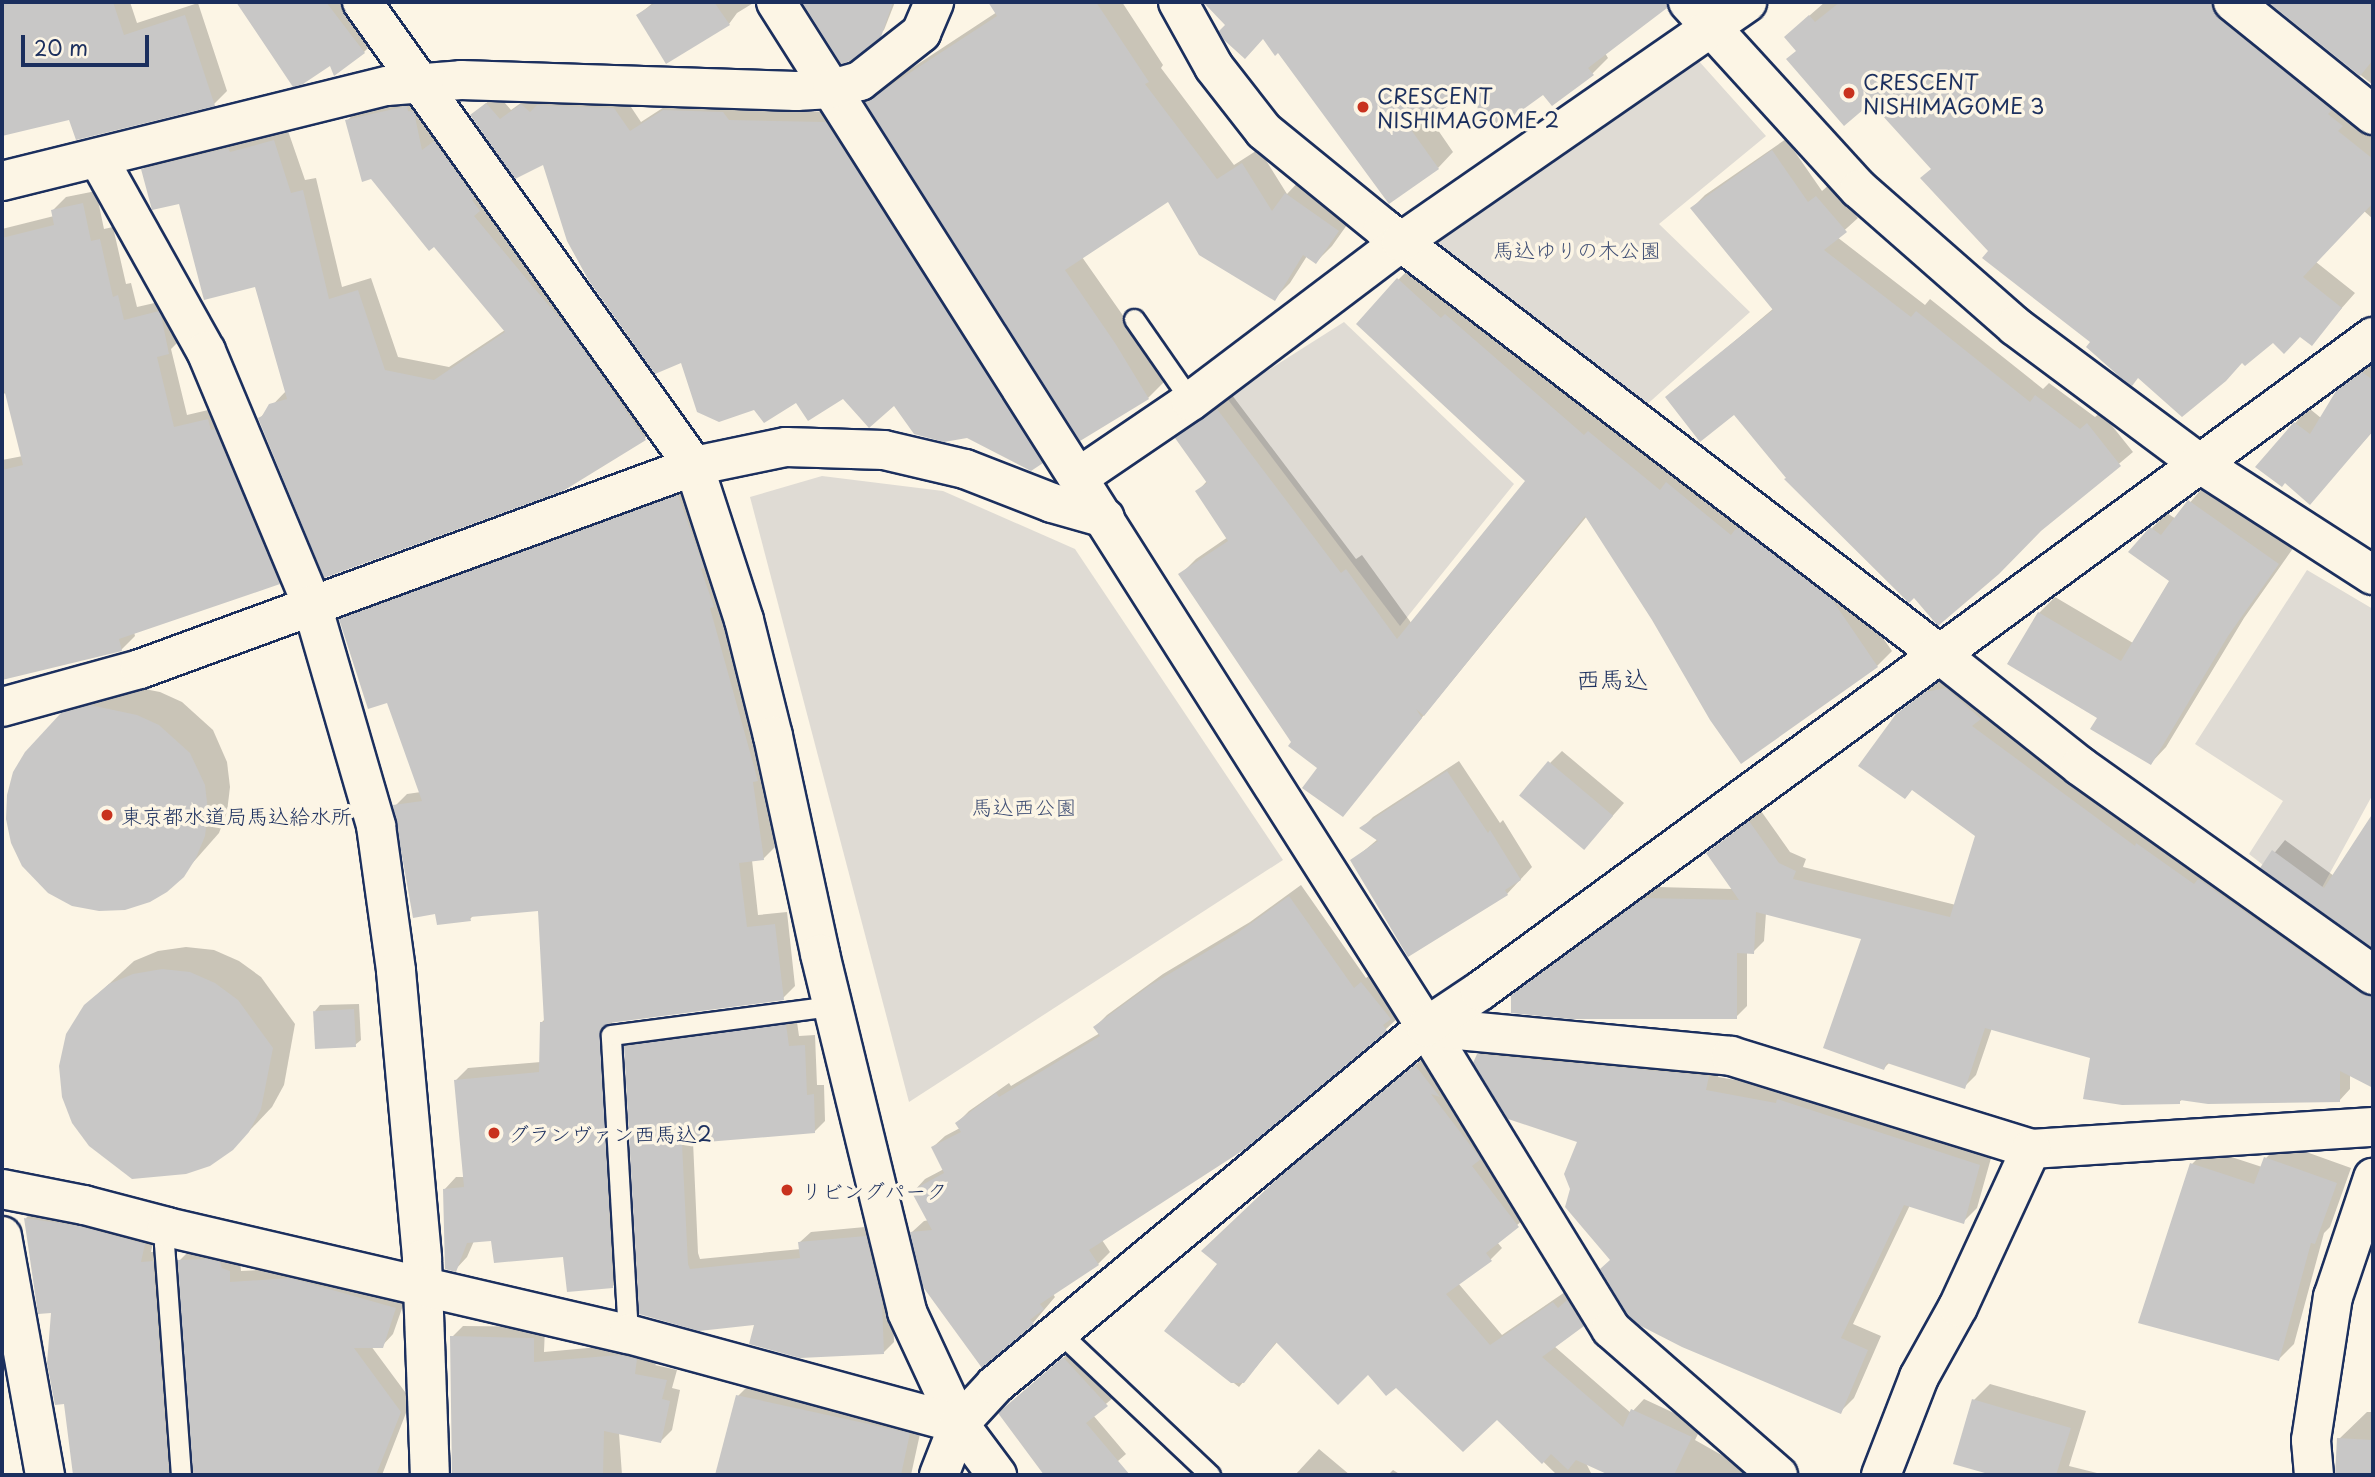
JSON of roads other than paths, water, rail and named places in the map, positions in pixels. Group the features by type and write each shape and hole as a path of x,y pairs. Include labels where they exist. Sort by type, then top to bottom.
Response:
{"street":[{"path":"362,2 423,83 694,466 744,620 832,1006 907,1312 959,1424 997,1475"},
{"path":"776,2 1426,1027 1611,1329 1778,1475"},
{"path":"2,181 387,86 461,80 796,91 832,89 860,81 921,33 934,2"},
{"path":"1178,2 1214,67 1264,131 1401,242 1938,653 2080,766 2373,975"},
{"path":"1079,477 1191,401 1700,15 1747,2"},
{"path":"2233,2 2373,115"},
{"path":"1700,15 1859,189 2015,326 2199,463 2373,575"},
{"path":"98,158 206,351 312,605 376,826 396,971 423,1285 430,1475"},
{"path":"939,1475 959,1424 995,1385 1426,1027 2373,337"},
{"path":"2,707 140,669 694,466 786,447 884,450 965,469 1052,503 1105,518"},
{"path":"1426,1027 1731,1056 2031,1149 2373,1127"},
{"path":"1881,1475 1919,1377 1958,1307 2031,1149"},
{"path":"2314,1475 2311,1440 2333,1297 2373,1178"},
{"path":"2,1189 84,1205 167,1227 628,1334 959,1424"},
{"path":"2,1236 45,1475"}],"lane":[{"path":"1134,320 1191,401"},
{"path":"628,1334 611,1035 832,1006"},
{"path":"167,1227 164,1244 181,1475"},
{"path":"1059,1332 1210,1475"}],"place":[{"name":"CRESCENT NISHIMAGOME 3","path":"1849,93"},
{"name":"CRESCENT NISHIMAGOME 2","path":"1363,107"},
{"name":"東京都水道局馬込給水所","path":"107,815"},
{"name":"グランヴァン西馬込2","path":"494,1133"},
{"name":"リビングパーク","path":"787,1190"}],"district":[{"name":"西馬込","path":"1612,679"}],"park label":[{"name":"馬込ゆりの木公園","path":"1577,249"},
{"name":"馬込西公園","path":"1024,806"}]}
